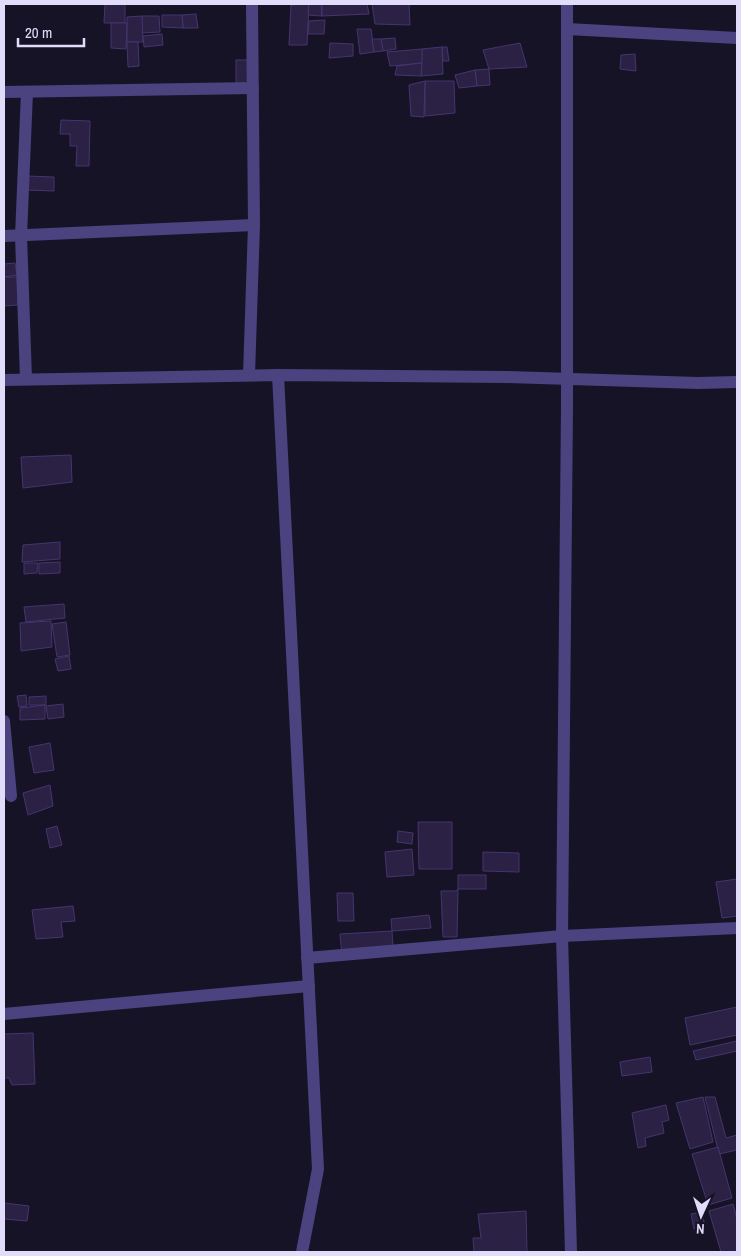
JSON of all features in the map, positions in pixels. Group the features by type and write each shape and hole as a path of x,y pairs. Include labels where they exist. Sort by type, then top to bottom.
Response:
{"street":[{"path":"249,376 254,225 252,4"},
{"path":"567,4 562,936 571,1252"},
{"path":"567,29 737,38"},
{"path":"4,92 253,88"},
{"path":"26,378 21,236 27,92"},
{"path":"4,236 254,225"},
{"path":"278,375 318,1169 302,1252"},
{"path":"4,380 26,378 278,375 698,383 737,382"},
{"path":"4,721 11,796"},
{"path":"307,958 562,936 737,928"},
{"path":"4,1014 308,986"}],"building":[{"path":"105,4 125,4 125,23 104,23"},
{"path":"309,4 307,45 289,45 291,5"},
{"path":"309,4 321,4 322,16 308,15"},
{"path":"322,4 367,4 369,14 322,16"},
{"path":"372,4 409,4 410,25 375,24"},
{"path":"196,14 198,28 183,28 182,15"},
{"path":"162,15 182,15 183,28 162,27"},
{"path":"142,16 159,16 160,32 141,33"},
{"path":"142,16 143,42 127,42 127,17"},
{"path":"325,20 324,34 308,34 309,21"},
{"path":"111,23 127,23 126,49 111,48"},
{"path":"357,29 371,29 374,52 360,54"},
{"path":"162,34 163,45 144,47 143,36"},
{"path":"395,38 396,49 383,51 381,39"},
{"path":"372,39 381,39 383,51 374,52"},
{"path":"127,42 138,42 139,66 128,67"},
{"path":"330,43 353,44 353,56 329,58"},
{"path":"520,43 527,67 489,69 483,50"},
{"path":"442,47 447,47 449,61 443,61"},
{"path":"442,47 443,74 421,76 422,49"},
{"path":"422,49 422,63 390,66 387,52"},
{"path":"635,54 636,71 620,69 621,55"},
{"path":"236,60 249,60 249,84 236,84"},
{"path":"422,63 421,76 395,75 397,66"},
{"path":"489,69 490,85 477,86 475,70"},
{"path":"475,70 477,86 459,88 455,75"},
{"path":"425,81 454,81 455,113 425,116"},
{"path":"425,81 424,117 411,116 409,85"},
{"path":"61,120 90,121 89,166 76,166 77,146 70,146 70,134 60,134"},
{"path":"26,176 54,177 54,191 26,190"},
{"path":"15,263 17,275 4,277 4,264"},
{"path":"4,277 17,277 18,305 4,306"},
{"path":"71,455 72,482 23,488 21,457"},
{"path":"60,542 60,559 22,562 23,545"},
{"path":"60,562 60,573 39,574 39,563"},
{"path":"24,563 38,563 37,573 24,574"},
{"path":"64,604 65,618 26,622 24,607"},
{"path":"51,621 52,647 21,651 20,623"},
{"path":"66,622 70,655 57,657 52,624"},
{"path":"69,656 71,669 58,671 55,659"},
{"path":"26,695 27,706 19,707 17,696"},
{"path":"46,696 46,705 29,705 29,697"},
{"path":"63,704 64,717 48,719 46,706"},
{"path":"45,705 45,719 20,720 20,708"},
{"path":"50,743 54,770 34,773 29,747"},
{"path":"50,785 53,806 28,815 23,793"},
{"path":"418,822 452,822 452,869 419,869"},
{"path":"57,826 62,845 50,848 46,829"},
{"path":"398,831 413,833 412,844 397,842"},
{"path":"412,849 414,875 387,877 385,852"},
{"path":"483,852 519,853 519,872 483,871"},
{"path":"458,875 486,875 486,889 458,889"},
{"path":"737,879 737,916 722,918 716,882"},
{"path":"458,889 457,937 443,937 441,891 456,891"},
{"path":"337,893 353,893 354,921 338,921"},
{"path":"73,906 75,921 61,922 63,937 36,939 32,910"},
{"path":"429,915 431,928 392,931 391,919"},
{"path":"392,931 393,947 342,955 340,934"},
{"path":"737,1007 737,1035 690,1045 685,1018"},
{"path":"33,1033 35,1084 12,1085 9,1078 4,1078 4,1034"},
{"path":"737,1041 737,1051 696,1060 693,1051"},
{"path":"650,1057 652,1072 622,1076 620,1062"},
{"path":"703,1097 713,1142 690,1149 676,1103"},
{"path":"705,1097 715,1097 726,1138 737,1135 737,1150 719,1154"},
{"path":"666,1105 669,1120 662,1122 664,1133 645,1138 646,1146 638,1148 632,1113"},
{"path":"718,1147 732,1198 708,1205 692,1154"},
{"path":"4,1203 29,1206 27,1221 4,1219"},
{"path":"733,1204 737,1219 737,1252 721,1252 709,1211"},
{"path":"526,1211 527,1252 474,1252 473,1238 481,1238 478,1214"},
{"path":"702,1212 705,1227 694,1229 691,1214"}]}
